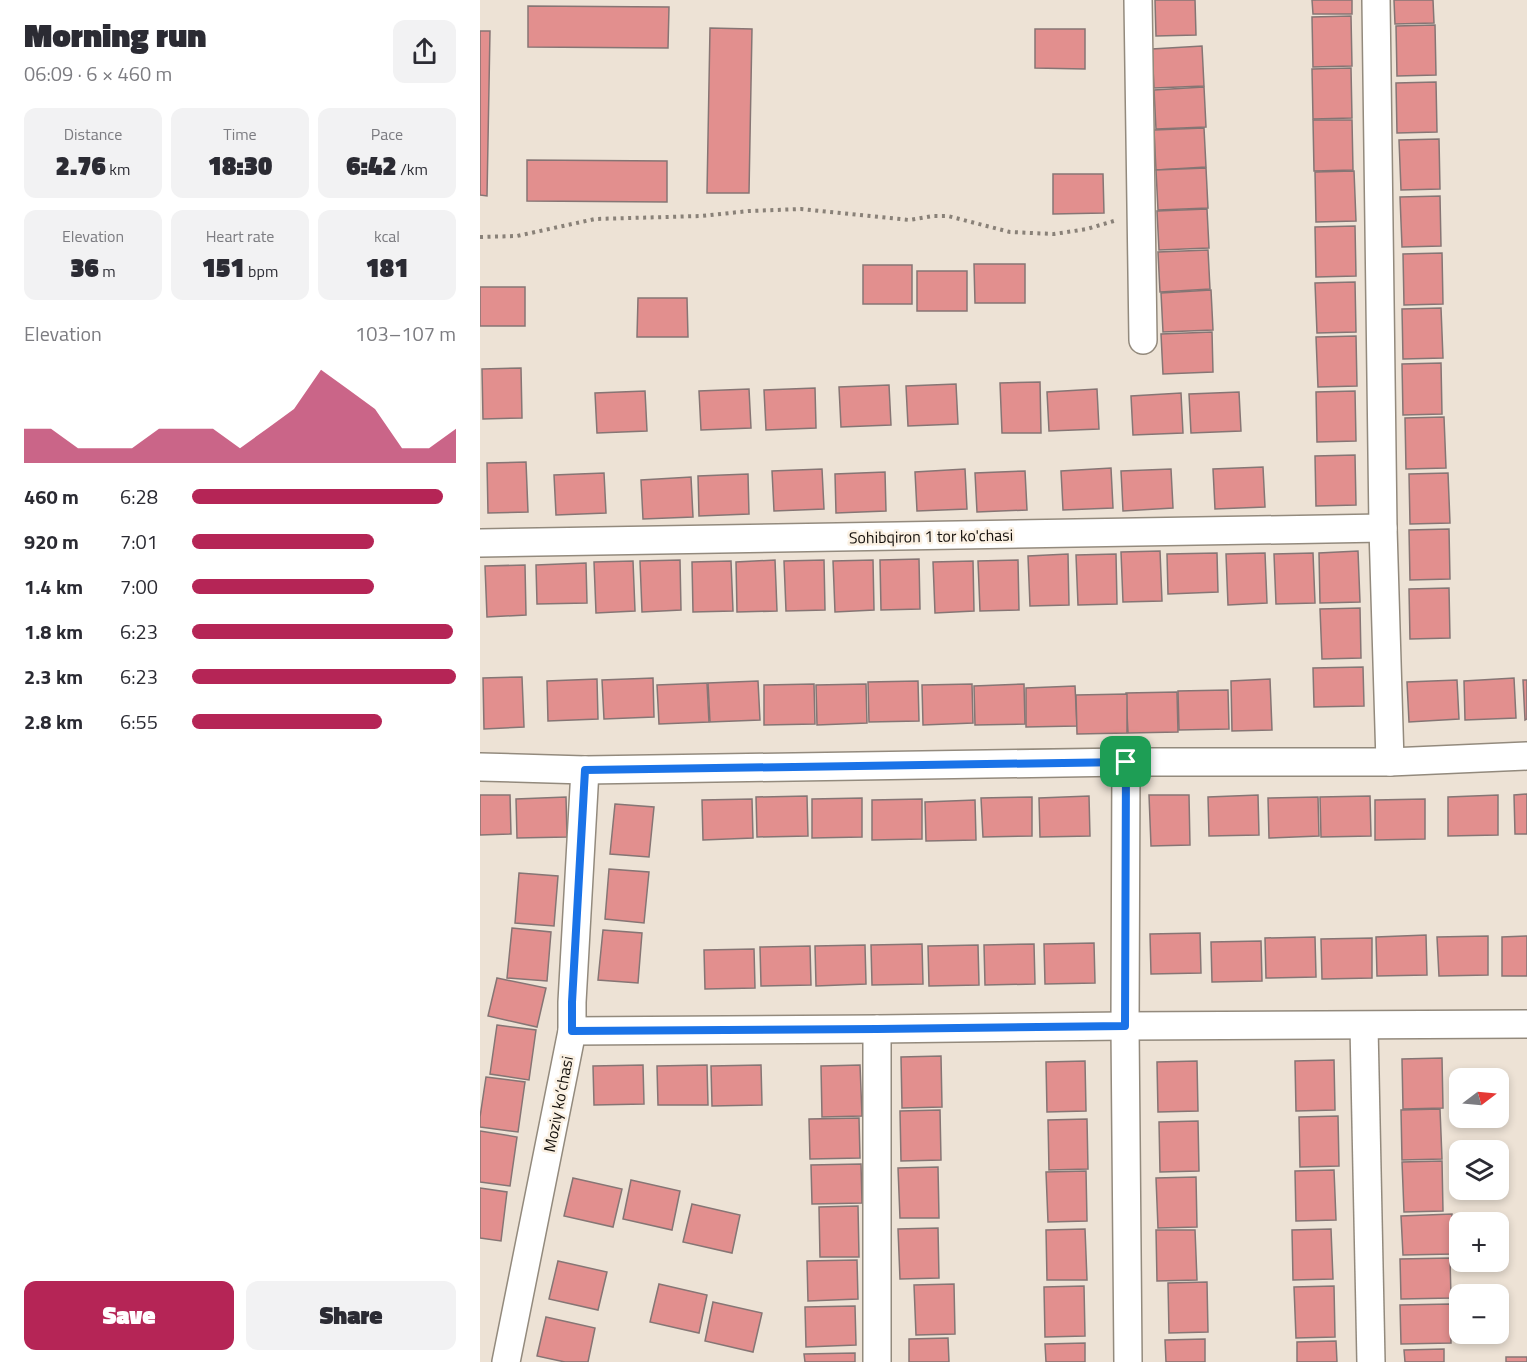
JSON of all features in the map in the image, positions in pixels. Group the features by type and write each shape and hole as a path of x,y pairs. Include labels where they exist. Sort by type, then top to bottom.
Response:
{"street":[{"path":"1138,0 1143,340"},
{"path":"1376,0 1383,528 1390,762"},
{"name":"Sohibqiron 1 tor ko'chasi","path":"480,543 1383,528"},
{"path":"480,767 585,770 1126,762 1390,762 1527,756"},
{"path":"1126,762 1125,1026 1128,1362"},
{"name":"Moziy ko‘chasi","path":"506,1362 572,1031 585,770"},
{"path":"572,1031 1527,1024"},
{"path":"1364,1026 1371,1362"},
{"path":"877,1029 877,1362"}],"path":[{"path":"480,237 517,236 595,219 701,216 801,209 909,220 948,216 1010,232 1054,234 1087,229 1115,220 1141,218"}],"building":[{"path":"1155,0 1195,0 1196,35 1156,36"},
{"path":"1312,0 1352,0 1352,14 1313,14"},
{"path":"1394,0 1433,0 1434,23 1395,24"},
{"path":"528,6 669,7 668,48 528,47"},
{"path":"1351,16 1352,66 1313,67 1312,17"},
{"path":"1435,25 1436,75 1397,76 1396,26"},
{"path":"710,28 752,29 749,193 707,193"},
{"path":"1035,29 1085,29 1085,69 1035,68"},
{"path":"480,31 490,31 487,196 480,195"},
{"path":"1202,46 1204,86 1154,88 1152,49"},
{"path":"1351,68 1352,118 1313,119 1312,69"},
{"path":"1436,82 1437,132 1397,133 1396,83"},
{"path":"1204,87 1206,127 1156,129 1154,90"},
{"path":"1313,120 1352,120 1353,170 1314,171"},
{"path":"1204,128 1206,167 1156,170 1154,130"},
{"path":"1439,139 1440,189 1401,190 1399,140"},
{"path":"527,160 667,161 667,202 527,201"},
{"path":"1206,168 1208,208 1158,210 1156,170"},
{"path":"1354,171 1356,221 1316,222 1315,172"},
{"path":"1053,174 1103,174 1104,213 1053,214"},
{"path":"1440,196 1441,246 1402,247 1400,197"},
{"path":"1207,209 1209,248 1159,250 1157,211"},
{"path":"1355,226 1356,276 1316,277 1315,227"},
{"path":"1208,250 1210,289 1160,292 1158,252"},
{"path":"1442,253 1443,304 1404,305 1403,254"},
{"path":"974,264 1025,264 1025,303 975,303"},
{"path":"863,265 912,265 912,304 863,304"},
{"path":"917,271 967,271 967,311 917,311"},
{"path":"1355,282 1356,332 1317,333 1315,283"},
{"path":"480,287 525,287 525,326 480,326"},
{"path":"1211,290 1213,330 1163,332 1161,293"},
{"path":"638,298 687,298 688,337 637,337"},
{"path":"1441,308 1443,358 1403,359 1402,309"},
{"path":"1212,332 1213,372 1163,374 1161,334"},
{"path":"1356,336 1357,386 1318,387 1316,337"},
{"path":"1441,363 1442,414 1403,415 1402,364"},
{"path":"521,368 522,418 483,419 482,369"},
{"path":"1040,382 1041,433 1002,433 1000,383"},
{"path":"956,384 958,424 908,426 906,386"},
{"path":"889,385 891,425 841,427 839,387"},
{"path":"815,388 816,428 766,430 764,390"},
{"path":"749,389 751,428 701,430 699,391"},
{"path":"1097,389 1099,429 1049,431 1047,392"},
{"path":"645,391 647,431 597,433 595,393"},
{"path":"1355,391 1356,441 1317,442 1316,392"},
{"path":"1239,392 1241,431 1191,433 1189,394"},
{"path":"1181,393 1183,433 1133,435 1131,396"},
{"path":"1444,417 1446,468 1406,469 1405,418"},
{"path":"1355,455 1356,505 1316,506 1315,456"},
{"path":"526,462 528,512 488,513 487,463"},
{"path":"1263,467 1265,507 1215,509 1213,469"},
{"path":"1111,468 1113,508 1063,510 1061,471"},
{"path":"822,469 824,509 774,511 772,471"},
{"path":"965,469 967,509 917,511 915,472"},
{"path":"1171,469 1173,508 1123,511 1121,471"},
{"path":"1025,471 1027,510 977,512 975,473"},
{"path":"885,472 886,511 836,513 835,474"},
{"path":"604,473 606,513 556,515 554,475"},
{"path":"1448,473 1450,523 1410,524 1409,474"},
{"path":"748,474 749,514 699,516 698,476"},
{"path":"691,477 693,517 643,519 641,480"},
{"path":"1449,529 1450,579 1410,580 1409,530"},
{"path":"1160,551 1162,601 1123,602 1121,552"},
{"path":"1358,551 1360,602 1320,603 1319,553"},
{"path":"1217,553 1218,592 1168,594 1167,554"},
{"path":"1265,553 1267,603 1228,605 1226,554"},
{"path":"1313,553 1315,603 1276,604 1274,554"},
{"path":"1068,554 1069,605 1030,606 1028,556"},
{"path":"1116,554 1117,604 1078,605 1076,555"},
{"path":"919,559 920,609 881,610 880,560"},
{"path":"680,560 681,610 642,612 640,561"},
{"path":"775,560 777,611 737,612 736,562"},
{"path":"824,560 825,610 786,611 784,561"},
{"path":"873,560 874,610 835,612 833,561"},
{"path":"1018,560 1019,610 980,611 978,561"},
{"path":"633,561 635,611 596,613 594,562"},
{"path":"731,561 733,611 693,612 692,562"},
{"path":"973,561 974,611 935,613 933,562"},
{"path":"586,563 587,603 537,604 536,565"},
{"path":"525,565 526,615 487,617 485,566"},
{"path":"1449,588 1450,638 1410,639 1409,589"},
{"path":"1360,608 1361,658 1322,659 1320,609"},
{"path":"1363,667 1364,706 1314,707 1313,668"},
{"path":"522,677 524,727 484,729 483,678"},
{"path":"653,678 654,717 604,719 602,680"},
{"path":"1514,678 1516,718 1465,720 1464,681"},
{"path":"597,679 598,719 548,721 547,681"},
{"path":"1270,679 1272,730 1232,731 1231,681"},
{"path":"1457,680 1459,719 1409,722 1407,682"},
{"path":"1523,680 1527,680 1527,719 1525,720"},
{"path":"758,681 760,720 710,722 708,683"},
{"path":"918,681 919,721 869,722 868,682"},
{"path":"707,683 709,722 659,724 657,685"},
{"path":"814,684 815,724 764,725 764,685"},
{"path":"866,684 867,723 817,725 816,685"},
{"path":"972,684 973,723 923,725 922,685"},
{"path":"1024,684 1025,724 975,725 974,686"},
{"path":"1075,686 1077,726 1026,727 1026,688"},
{"path":"1228,690 1229,729 1179,730 1178,691"},
{"path":"1177,692 1178,732 1128,733 1126,693"},
{"path":"1127,694 1127,733 1077,734 1076,695"},
{"path":"1527,794 1527,834 1515,834 1514,795"},
{"path":"480,795 510,795 511,834 480,835"},
{"path":"1149,795 1189,795 1190,845 1151,846"},
{"path":"1258,795 1259,835 1209,836 1208,797"},
{"path":"1498,795 1498,835 1448,836 1448,797"},
{"path":"807,796 808,836 757,837 756,797"},
{"path":"1089,796 1090,836 1040,837 1039,798"},
{"path":"1370,796 1371,836 1321,837 1320,797"},
{"path":"566,797 567,837 517,838 516,799"},
{"path":"1032,797 1032,836 983,837 981,798"},
{"path":"1318,797 1319,836 1269,838 1268,798"},
{"path":"862,798 862,837 812,838 812,799"},
{"path":"752,799 753,838 703,840 702,800"},
{"path":"922,799 922,839 872,840 872,800"},
{"path":"1425,799 1425,839 1375,840 1375,800"},
{"path":"975,800 976,840 926,841 925,802"},
{"path":"615,804 654,807 649,857 610,854"},
{"path":"609,869 649,872 644,923 605,919"},
{"path":"519,873 558,876 554,926 515,923"},
{"path":"512,928 551,932 547,981 507,978"},
{"path":"603,930 642,933 638,983 598,980"},
{"path":"1200,933 1201,973 1151,974 1150,934"},
{"path":"1426,935 1427,975 1377,976 1376,937"},
{"path":"1488,936 1488,975 1439,976 1437,937"},
{"path":"1527,936 1527,976 1502,976 1502,937"},
{"path":"1315,937 1316,977 1266,978 1265,938"},
{"path":"1372,938 1372,978 1322,979 1321,939"},
{"path":"1261,941 1262,981 1212,982 1211,942"},
{"path":"1094,943 1095,983 1045,984 1044,944"},
{"path":"922,944 923,984 872,985 871,945"},
{"path":"1034,944 1035,984 985,985 984,945"},
{"path":"865,945 866,984 816,986 815,946"},
{"path":"978,945 979,985 929,986 928,946"},
{"path":"810,946 811,985 761,986 760,947"},
{"path":"754,949 755,988 705,989 704,950"},
{"path":"497,978 546,988 537,1027 488,1016"},
{"path":"497,1025 536,1030 529,1080 490,1074"},
{"path":"941,1056 942,1107 902,1108 901,1057"},
{"path":"1442,1058 1443,1108 1403,1109 1402,1059"},
{"path":"1334,1060 1335,1110 1296,1111 1295,1061"},
{"path":"1085,1061 1086,1111 1047,1112 1046,1062"},
{"path":"1197,1061 1198,1111 1158,1112 1157,1062"},
{"path":"643,1065 644,1104 594,1105 593,1066"},
{"path":"707,1065 708,1105 658,1105 657,1066"},
{"path":"761,1065 762,1105 712,1106 711,1066"},
{"path":"860,1065 862,1116 822,1117 821,1066"},
{"path":"486,1077 525,1082 518,1132 480,1127"},
{"path":"1440,1109 1442,1159 1402,1160 1401,1110"},
{"path":"940,1110 941,1160 901,1161 900,1111"},
{"path":"1338,1116 1339,1166 1300,1167 1299,1117"},
{"path":"859,1118 860,1158 810,1159 809,1119"},
{"path":"1087,1119 1088,1169 1049,1170 1048,1120"},
{"path":"1198,1121 1199,1171 1160,1172 1159,1122"},
{"path":"480,1131 517,1137 510,1186 480,1182"},
{"path":"1442,1161 1443,1211 1404,1212 1402,1162"},
{"path":"861,1164 862,1203 812,1204 811,1165"},
{"path":"938,1167 939,1218 900,1218 898,1168"},
{"path":"1334,1170 1336,1220 1296,1221 1295,1171"},
{"path":"1086,1171 1087,1221 1048,1222 1046,1172"},
{"path":"1196,1177 1197,1227 1158,1228 1156,1178"},
{"path":"573,1178 622,1189 613,1227 564,1216"},
{"path":"631,1180 680,1191 672,1230 623,1219"},
{"path":"480,1188 507,1192 501,1241 480,1238"},
{"path":"692,1204 740,1215 732,1253 683,1242"},
{"path":"858,1206 859,1257 820,1257 819,1207"},
{"path":"1449,1214 1449,1254 1403,1255 1401,1216"},
{"path":"938,1228 939,1278 900,1279 898,1229"},
{"path":"1085,1229 1087,1280 1047,1280 1046,1230"},
{"path":"1331,1229 1333,1279 1293,1280 1292,1230"},
{"path":"1156,1230 1195,1230 1197,1280 1157,1281"},
{"path":"1449,1258 1449,1298 1401,1299 1400,1259"},
{"path":"857,1260 858,1299 808,1301 807,1261"},
{"path":"558,1261 607,1272 598,1310 549,1299"},
{"path":"1207,1282 1208,1332 1169,1333 1168,1283"},
{"path":"659,1284 707,1295 699,1333 650,1322"},
{"path":"954,1284 955,1334 916,1335 914,1285"},
{"path":"1084,1286 1085,1336 1045,1337 1044,1287"},
{"path":"1334,1286 1335,1337 1296,1338 1294,1287"},
{"path":"713,1302 762,1313 753,1352 705,1341"},
{"path":"1449,1304 1449,1343 1401,1344 1400,1305"},
{"path":"855,1306 856,1345 806,1347 805,1307"},
{"path":"546,1317 595,1328 588,1362 565,1362 537,1356"},
{"path":"948,1338 949,1362 909,1362 909,1339"},
{"path":"1205,1339 1205,1362 1166,1362 1165,1340"},
{"path":"1336,1341 1337,1362 1297,1362 1297,1342"},
{"path":"1085,1343 1085,1362 1046,1362 1045,1344"},
{"path":"1444,1349 1444,1362 1405,1362 1404,1350"},
{"path":"855,1353 855,1362 805,1362 804,1354"},
{"path":"1506,1357 1527,1357 1527,1362 1506,1362"}],"route":[{"path":"1126,762 1125,1026 572,1031 585,770 1126,762"}]}
